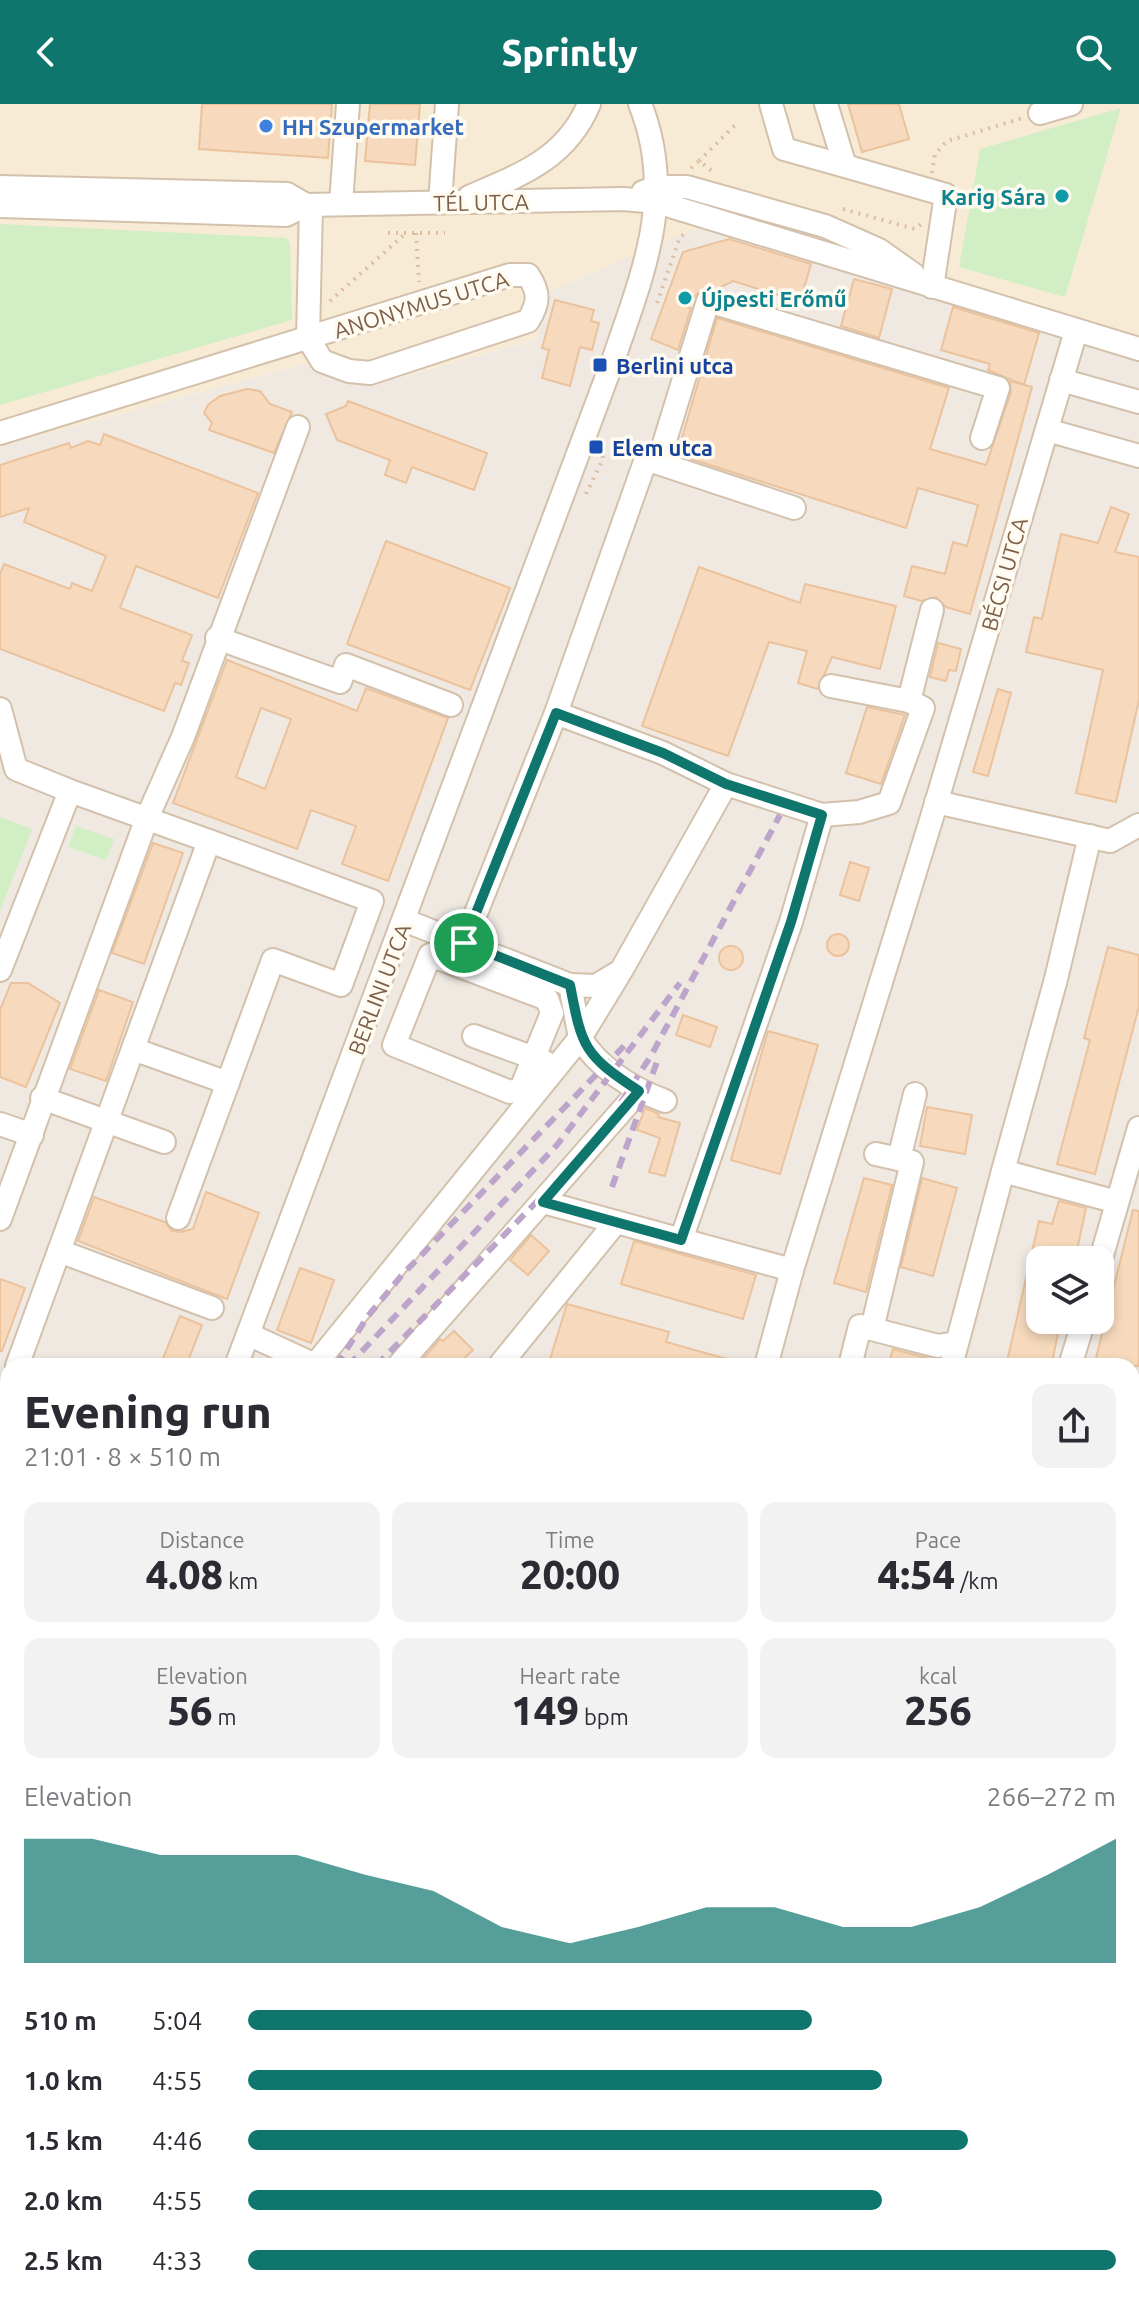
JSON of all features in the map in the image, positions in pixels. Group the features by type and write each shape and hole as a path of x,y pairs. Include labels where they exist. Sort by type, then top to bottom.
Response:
{"street":[{"path":"341,204 348,104"},
{"path":"447,104 448,202 526,173 553,156 578,127 589,104"},
{"name":"BERLINI UTCA","path":"239,1358 406,921 615,355 651,248 657,194 655,154 640,104"},
{"path":"771,104 784,149 946,195 932,287"},
{"path":"826,104 845,166"},
{"path":"1040,113 1071,104"},
{"name":"TÉL UTCA","path":"0,187 287,194 308,205"},
{"path":"657,194 687,187 825,226 879,250 932,287"},
{"path":"657,194 932,287 1139,349"},
{"name":"TÉL UTCA","path":"0,206 286,215 308,205 623,199 657,194"},
{"name":"ANONYMUS UTCA","path":"0,433 309,327 421,302 510,275 528,275 538,289 537,306 528,321 370,373 349,371 322,361 309,327 308,205"},
{"path":"658,463 708,301 998,388 982,438"},
{"name":"BÉCSI UTCA","path":"768,1358 792,1270 934,810 1076,331"},
{"path":"1061,380 1139,402"},
{"path":"0,1219 147,818 183,737 217,638 298,427"},
{"path":"1047,430 1139,456"},
{"path":"464,943 556,713 646,459 794,508"},
{"path":"909,701 932,610"},
{"path":"217,638 340,682 346,665 451,705"},
{"path":"556,713 663,753 726,784 822,815 859,812 889,803 923,708 909,701 831,686"},
{"path":"0,709 16,769 372,901 341,985 273,960 178,1218"},
{"path":"322,1358 580,1038 726,784"},
{"path":"0,970 70,791"},
{"path":"934,810 1110,841 1139,825"},
{"path":"681,1240 791,922 822,815"},
{"path":"953,1358 1056,979 1090,836"},
{"path":"20,1358 209,841"},
{"path":"406,921 570,985 596,986 621,971"},
{"path":"430,955 547,999 552,1013 533,1058 521,1089 510,1092 394,1045 430,955"},
{"path":"570,985 580,1038 594,1060 639,1091 665,1101"},
{"path":"474,1036 557,1066"},
{"path":"133,1049 228,1083"},
{"path":"405,1358 639,1091"},
{"path":"899,1159 915,1094"},
{"path":"42,1098 164,1142"},
{"path":"0,1124 32,1135"},
{"path":"1105,1246 1139,1128"},
{"path":"872,1329 912,1162 876,1154"},
{"path":"1003,1171 1117,1202"},
{"path":"543,1202 792,1270"},
{"path":"506,1358 616,1222"},
{"path":"59,1251 212,1308"},
{"path":"852,1358 860,1326 938,1346 956,1343"},
{"path":"248,1334 299,1358"},
{"path":"1072,1358 1080,1334"}],"path":[{"path":"839,208 915,229 923,222 935,154 947,141 1040,113"},
{"path":"687,187 688,171 735,125"},
{"path":"699,161 718,175"},
{"path":"388,233 445,233"},
{"path":"309,327 328,303 406,233"},
{"path":"416,233 421,302"}],"shaded area":[{"path":"0,104 1139,104 1139,354 549,292 536,340 368,386 304,364 0,447"},
{"path":"707,224 1139,354 1139,1358 0,1358 0,447 304,364 368,386 536,340 549,292"}],"green space":[{"path":"1121,108 1065,297 959,267 980,149"},
{"path":"0,224 286,238 290,243 292,320 0,405"},
{"path":"0,817 32,829 0,911"},
{"path":"76,826 114,839 106,860 68,847"}],"building":[{"name":"HH Szupermarket","path":"202,104 332,104 328,158 199,149"},
{"path":"370,104 420,104 415,165 365,161"},
{"path":"848,104 899,104 909,139 862,152"},
{"name":"Újpesti Erőmű","path":"729,239 811,264 800,302 733,281 717,289 704,288 684,306 691,308 678,350 651,339 683,252"},
{"path":"854,279 892,289 879,338 841,326"},
{"path":"555,300 594,310 591,321 599,323 592,350 580,347 570,386 542,378 549,350 542,348"},
{"path":"953,307 1039,333 1024,385 988,370 990,364 941,350"},
{"path":"717,318 949,388 930,449 986,465 1011,392 1010,381 1032,387 970,614 946,607 936,597 921,601 904,596 912,566 945,574 953,542 967,546 978,505 918,488 906,528 688,458 690,452 679,448"},
{"path":"247,389 260,391 270,404 292,412 274,453 209,430 212,423 204,413 208,405 220,396"},
{"path":"348,401 487,453 474,490 412,467 406,483 385,475 390,460 337,440 326,414 346,406"},
{"path":"104,434 258,493 218,598 136,566 120,608 192,635 182,661 189,663 181,685 175,683 164,711 0,649 0,574 4,564 70,589 72,583 92,591 106,556 24,522 29,508 0,517 0,465 69,443 71,448 88,441 100,445"},
{"path":"1111,507 1129,514 1115,552 1139,557 1139,700 1116,802 1076,793 1103,670 1026,652 1034,617 1042,619 1061,534 1098,543"},
{"path":"386,541 510,588 470,690 347,644"},
{"path":"699,567 800,603 805,584 896,606 880,669 832,657 818,689 798,683 807,651 769,642 728,756 642,726"},
{"path":"938,643 961,649 956,671 949,670 946,681 930,677"},
{"path":"227,660 357,711 366,688 448,718 388,881 342,864 356,826 311,810 297,849 173,803","holes":["261,708 291,719 265,789 236,777"]},
{"path":"998,689 1011,693 988,776 973,772"},
{"path":"867,707 905,715 881,784 846,773"},
{"path":"153,843 183,853 144,964 112,953"},
{"path":"850,862 869,868 859,901 840,895"},
{"path":"838,934 846,937 849,945 846,953 838,956 830,953 827,945 830,937"},
{"path":"731,946 742,953 743,958 736,969 731,970 720,963 719,958 726,947"},
{"path":"1108,947 1139,955 1139,1006 1095,1174 1057,1164 1090,1040 1084,1038"},
{"path":"11,983 28,983 60,1003 26,1087 0,1077 0,1010"},
{"path":"99,990 133,1002 106,1081 70,1069"},
{"path":"683,1015 717,1027 710,1047 676,1035"},
{"path":"768,1031 818,1045 780,1174 731,1160"},
{"path":"927,1107 972,1115 965,1154 920,1146"},
{"path":"645,1108 659,1114 658,1117 680,1123 665,1176 649,1172 660,1138 637,1130"},
{"path":"864,1178 892,1185 866,1292 834,1283"},
{"path":"922,1178 957,1188 933,1276 901,1267"},
{"path":"206,1192 259,1213 227,1299 78,1241 94,1197 165,1222 172,1231 180,1232 193,1229"},
{"path":"1059,1201 1086,1208 1078,1246 1033,1246 1039,1221 1052,1224"},
{"path":"1133,1210 1139,1211 1139,1358 1096,1358 1102,1334 1114,1334 1114,1286"},
{"path":"531,1235 549,1251 528,1275 510,1260"},
{"path":"634,1241 756,1275 743,1319 621,1284"},
{"path":"300,1268 334,1280 311,1343 277,1330"},
{"path":"1026,1278 1026,1334 1058,1334 1053,1358 1008,1358"},
{"path":"0,1279 25,1288 2,1351 0,1351"},
{"path":"567,1304 669,1332 666,1342 723,1358 550,1358"},
{"path":"180,1316 202,1325 189,1358 163,1358"},
{"path":"454,1331 473,1350 464,1358 424,1358 440,1339 443,1341"},
{"path":"893,1349 927,1358 890,1358"}],"railway":[{"path":"384,1358 556,1182 609,1121 652,1054 780,815"},
{"path":"356,1358 557,1145 680,983"},
{"path":"341,1358 368,1316 402,1275 624,1046"},
{"path":"612,1187 658,1059"}],"place":[{"name":"HH Szupermarket","path":"266,126"},
{"name":"Karig Sára","path":"1062,196"},
{"name":"Újpesti Erőmű","path":"685,298"},
{"name":"Berlini utca","path":"600,365"},
{"name":"Elem utca","path":"596,447"}],"route":[{"path":"556,713 663,753 726,784 822,815 791,922 681,1240 543,1202 639,1091 594,1060 580,1038 570,985 464,943 556,713"}]}
